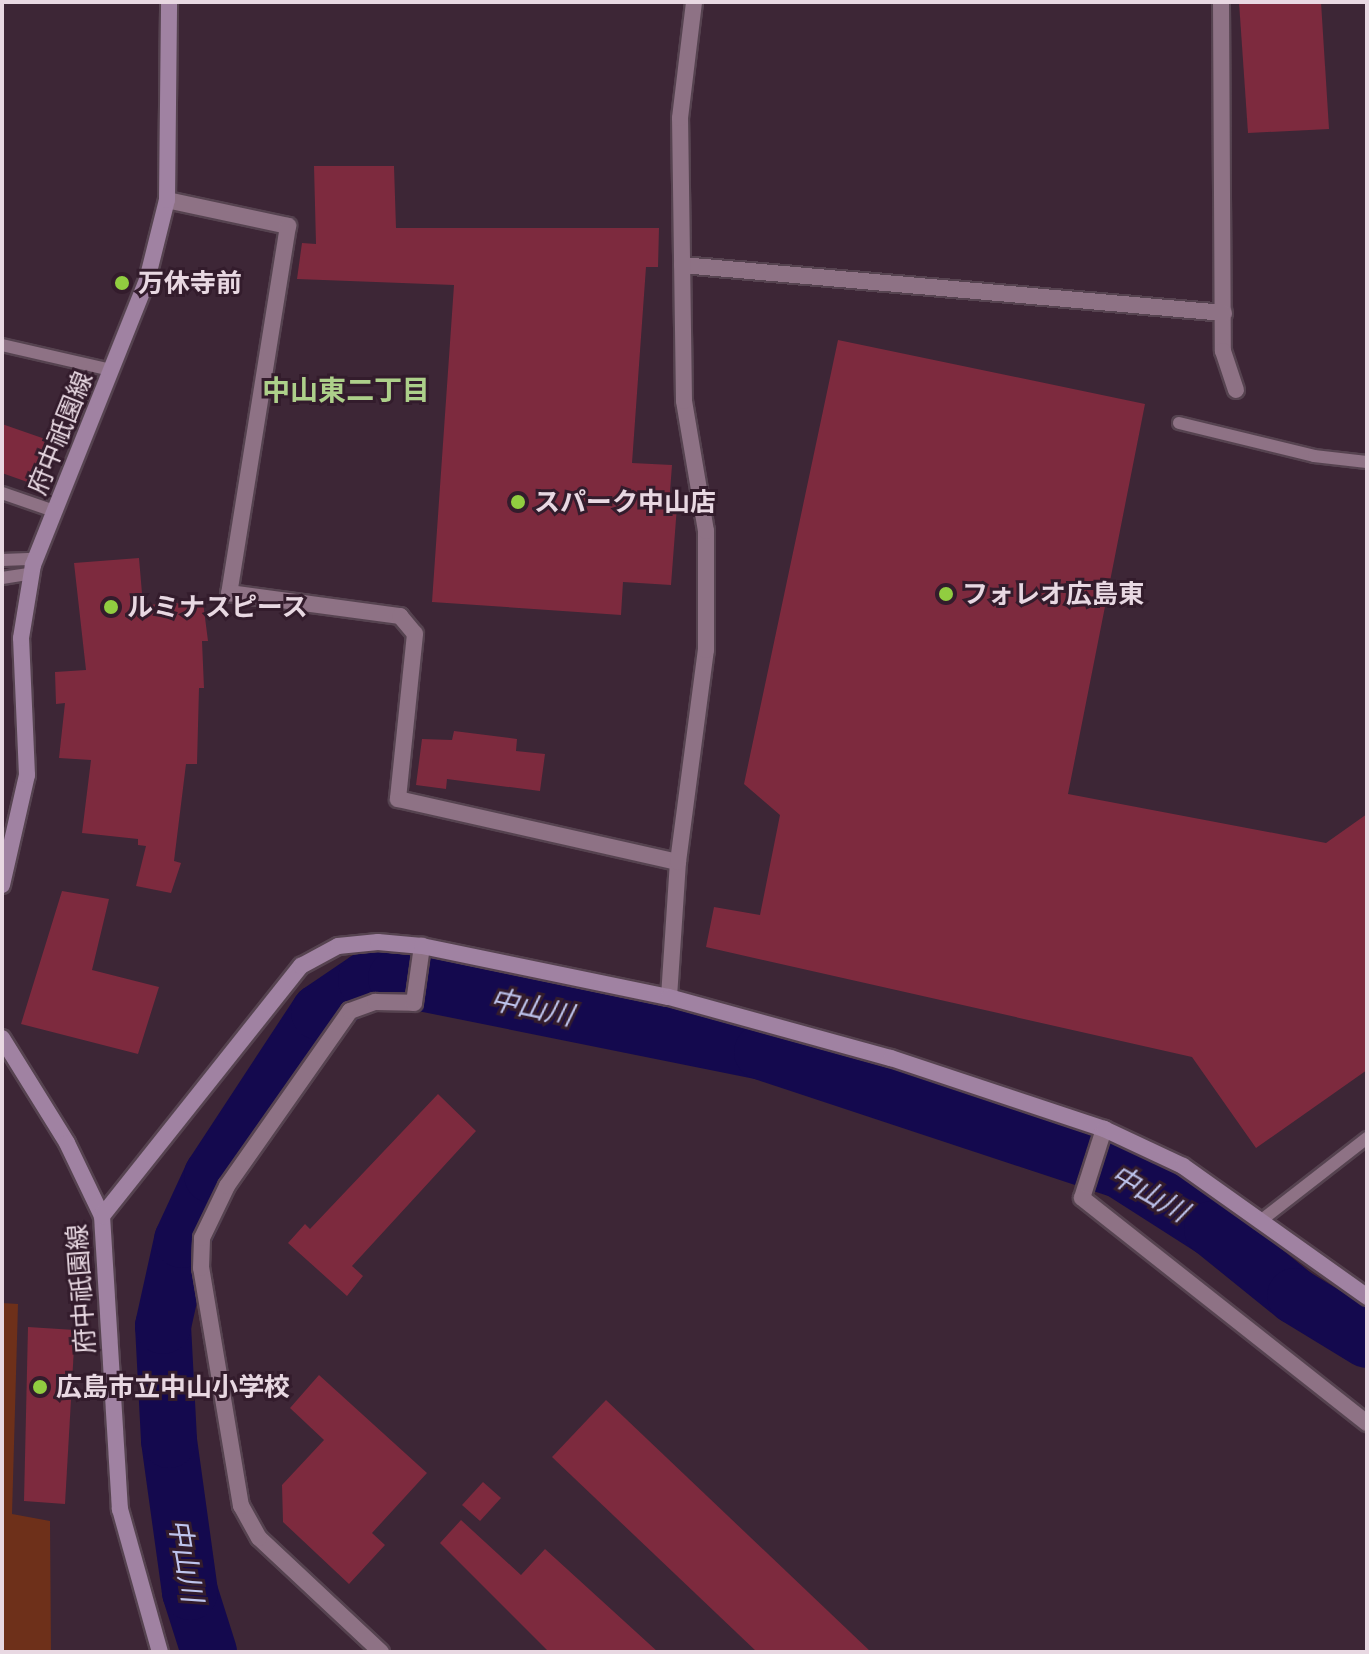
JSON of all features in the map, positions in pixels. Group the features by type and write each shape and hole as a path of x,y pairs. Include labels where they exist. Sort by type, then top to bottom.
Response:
{"main road":[{"name":"府中祇園線","path":"2,885 27,775 21,638 33,566 147,280 167,200 169,2"},
{"path":"102,1216 301,966 338,946 422,952 669,997 891,1058 1104,1129 1183,1166 1367,1297"},
{"name":"府中祇園線","path":"2,1038 72,1152 102,1216 120,1509 160,1652"}],"street":[{"path":"669,997 678,862 706,650 706,531 684,401 680,118 694,2"},
{"path":"1221,2 1223,351 1236,390"},
{"path":"167,200 288,226 229,593 400,616 408,625 415,634 398,799 678,862"},
{"path":"682,265 1224,313"},
{"path":"381,1652 259,1538 241,1506 201,1268 202,1238 227,1186 330,1034 350,1011 375,1002 414,1003 422,952"},
{"path":"1104,1129 1082,1198 1367,1423"}],"lane":[{"path":"2,345 111,370"},
{"path":"1179,423 1314,456 1367,462"},
{"path":"2,493 54,511"},
{"path":"2,560 33,566"},
{"path":"2,578 33,566"},
{"path":"1259,1222 1367,1138"}],"shaded area":[{"path":"2,1303 18,1304 12,1514 50,1521 51,1652 2,1652"}],"building":[{"path":"1239,2 1321,2 1329,129 1248,133"},
{"path":"314,166 394,166 396,228 659,228 658,267 646,267 632,463 672,465 670,492 678,493 671,585 623,582 621,615 432,602 454,285 297,279 302,243 316,244"},
{"name":"フォレオ広島東","path":"838,340 1145,404 1068,794 1326,843 1367,814 1367,1070 1256,1148 1192,1057 706,947 714,907 760,915 780,815 744,784"},
{"path":"2,424 48,440 33,484 2,473"},
{"path":"139,558 143,605 203,602 208,641 202,641 204,688 199,688 197,764 186,764 174,861 181,863 171,893 136,886 146,846 138,845 138,839 82,833 91,760 59,758 65,703 56,704 55,672 86,670 74,563"},
{"path":"454,731 517,739 516,751 545,754 540,791 447,779 446,789 416,785 422,739 452,740"},
{"path":"62,891 109,899 92,970 159,987 138,1054 21,1024"},
{"path":"438,1094 476,1131 352,1266 363,1276 347,1296 288,1243 305,1224 310,1229"},
{"path":"28,1327 75,1330 65,1504 24,1501"},
{"path":"319,1375 427,1473 372,1533 385,1545 349,1584 283,1522 282,1485 324,1440 290,1408"},
{"path":"606,1400 871,1652 757,1652 552,1457"},
{"path":"483,1482 501,1498 480,1521 462,1505"},
{"path":"461,1520 521,1575 545,1549 658,1652 549,1652 440,1543"}],"waterway":[{"name":"中山川","path":"209,1652 190,1592 169,1440 163,1326 182,1240 212,1175 319,1012 366,980 396,978 762,1052 1121,1171 1212,1229 1295,1296 1367,1340"}],"place":[{"name":"万休寺前","path":"122,283"},
{"name":"スパーク中山店","path":"518,502"},
{"name":"フォレオ広島東","path":"946,594"},
{"name":"ルミナスピース","path":"111,607"},
{"name":"広島市立中山小学校","path":"40,1387"}],"district":[{"name":"中山東二丁目","path":"346,389"}]}
